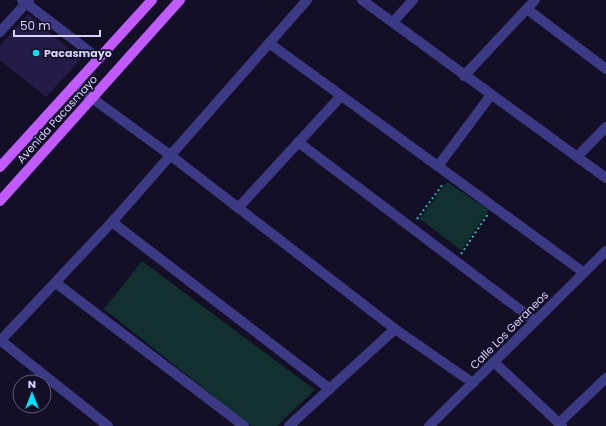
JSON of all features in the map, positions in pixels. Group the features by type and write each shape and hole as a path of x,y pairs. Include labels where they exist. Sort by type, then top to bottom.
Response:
{"main road":[{"name":"Avenida Pacasmayo","path":"0,167 152,0"},
{"name":"Avenida Pacasmayo","path":"0,201 180,0"}],"street":[{"path":"108,426 0,340 56,283 112,222 307,0"},
{"path":"362,0 464,76 606,178"},
{"path":"393,22 413,0"},
{"path":"464,76 535,0"},
{"path":"0,32 26,1 99,59"},
{"path":"527,9 606,69"},
{"path":"269,43 583,272"},
{"path":"74,86 170,155 395,329 473,383"},
{"path":"438,166 491,95"},
{"path":"238,208 341,96"},
{"path":"577,157 606,127"},
{"path":"298,142 535,321"},
{"path":"112,222 330,389"},
{"name":"Calle Los Geraneos","path":"429,426 583,272 606,251"},
{"path":"56,283 244,426"},
{"path":"290,426 395,329"},
{"path":"494,362 561,424 606,378"}],"path":[{"path":"411,227 450,175"},
{"path":"456,261 493,206"}],"green space":[{"path":"447,182 489,210 461,250 420,219"},
{"path":"142,261 315,390 277,426 251,426 104,309"}],"building":[{"name":"Pacasmayo","path":"28,14 81,59 46,97 0,60 0,46"}],"place":[{"name":"Pacasmayo","path":"36,53"}]}
